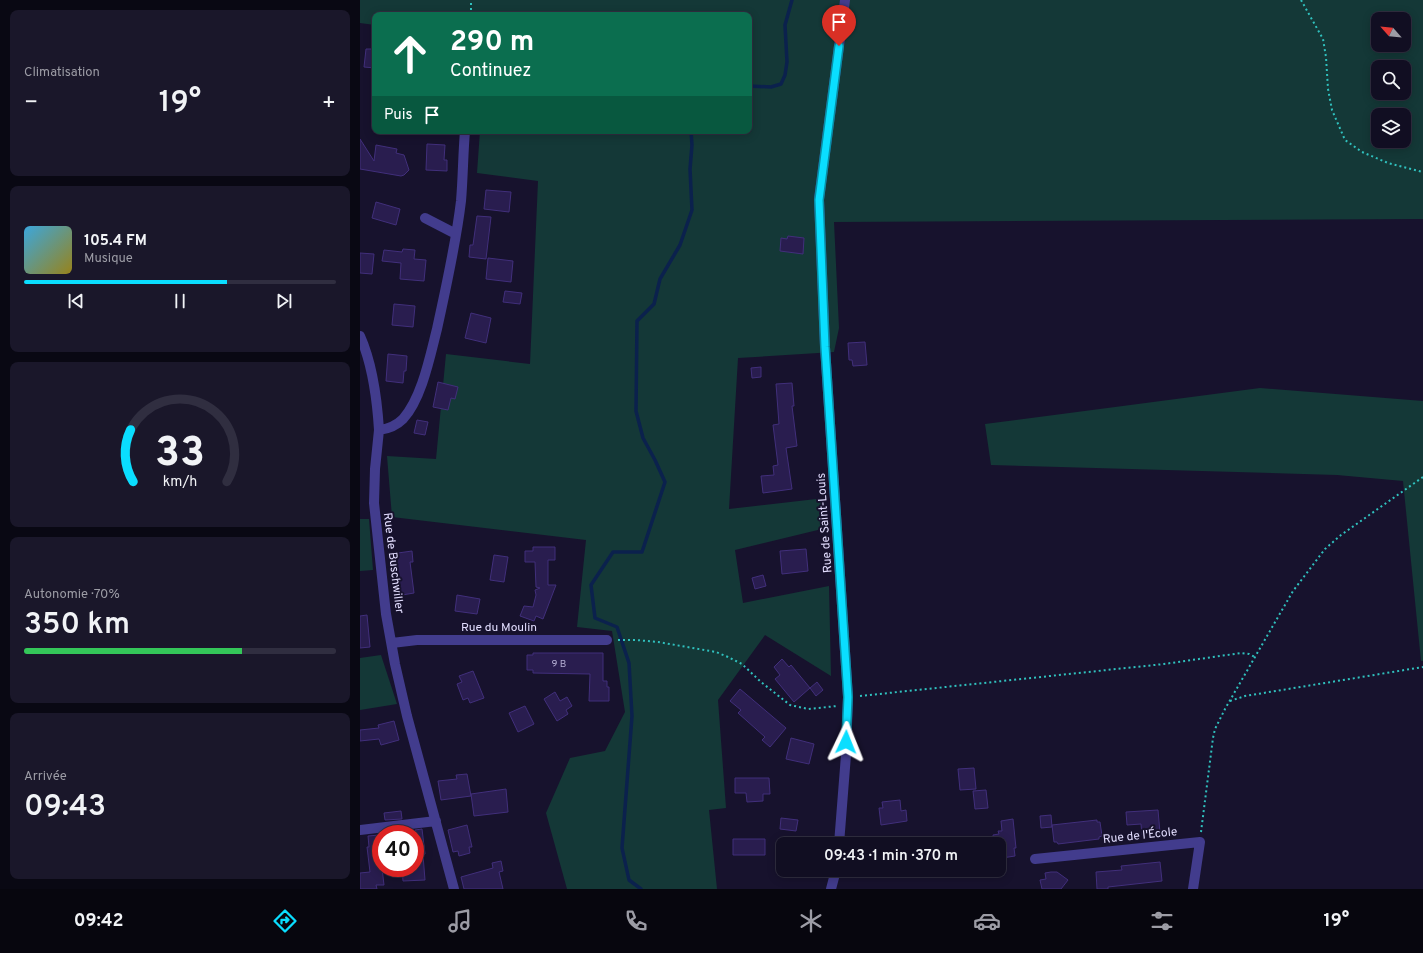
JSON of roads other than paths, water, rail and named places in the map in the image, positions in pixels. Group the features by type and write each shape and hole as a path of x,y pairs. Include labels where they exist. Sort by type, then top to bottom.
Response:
{"street":[{"name":"Rue de Saint-Louis","path":"840,837 845,770 848,701 825,347 819,200 845,0"},
{"path":"379,430 395,426 402,420 416,398 429,362 453,255 461,200 465,134"},
{"path":"425,218 456,234"},
{"name":"Rue de Buschwiller","path":"360,336 374,385 379,430 375,469 374,504 386,614 395,664 409,723 454,889"},
{"name":"Rue du Moulin","path":"392,643 417,640 610,640"},
{"path":"360,830 436,821"},
{"name":"Rue de l'École","path":"1035,859 1200,842 1193,889"},
{"path":"831,889 834,877"}],"waterway":[{"path":"752,86 771,87 781,84 785,75 787,62 785,25 792,0"},
{"path":"641,889 629,880 622,848 632,716 629,663 617,627 595,618 591,585 613,552 642,552 665,482 643,438 636,411 637,321 654,304 660,279 680,245 692,210 690,169 691,134"}]}
